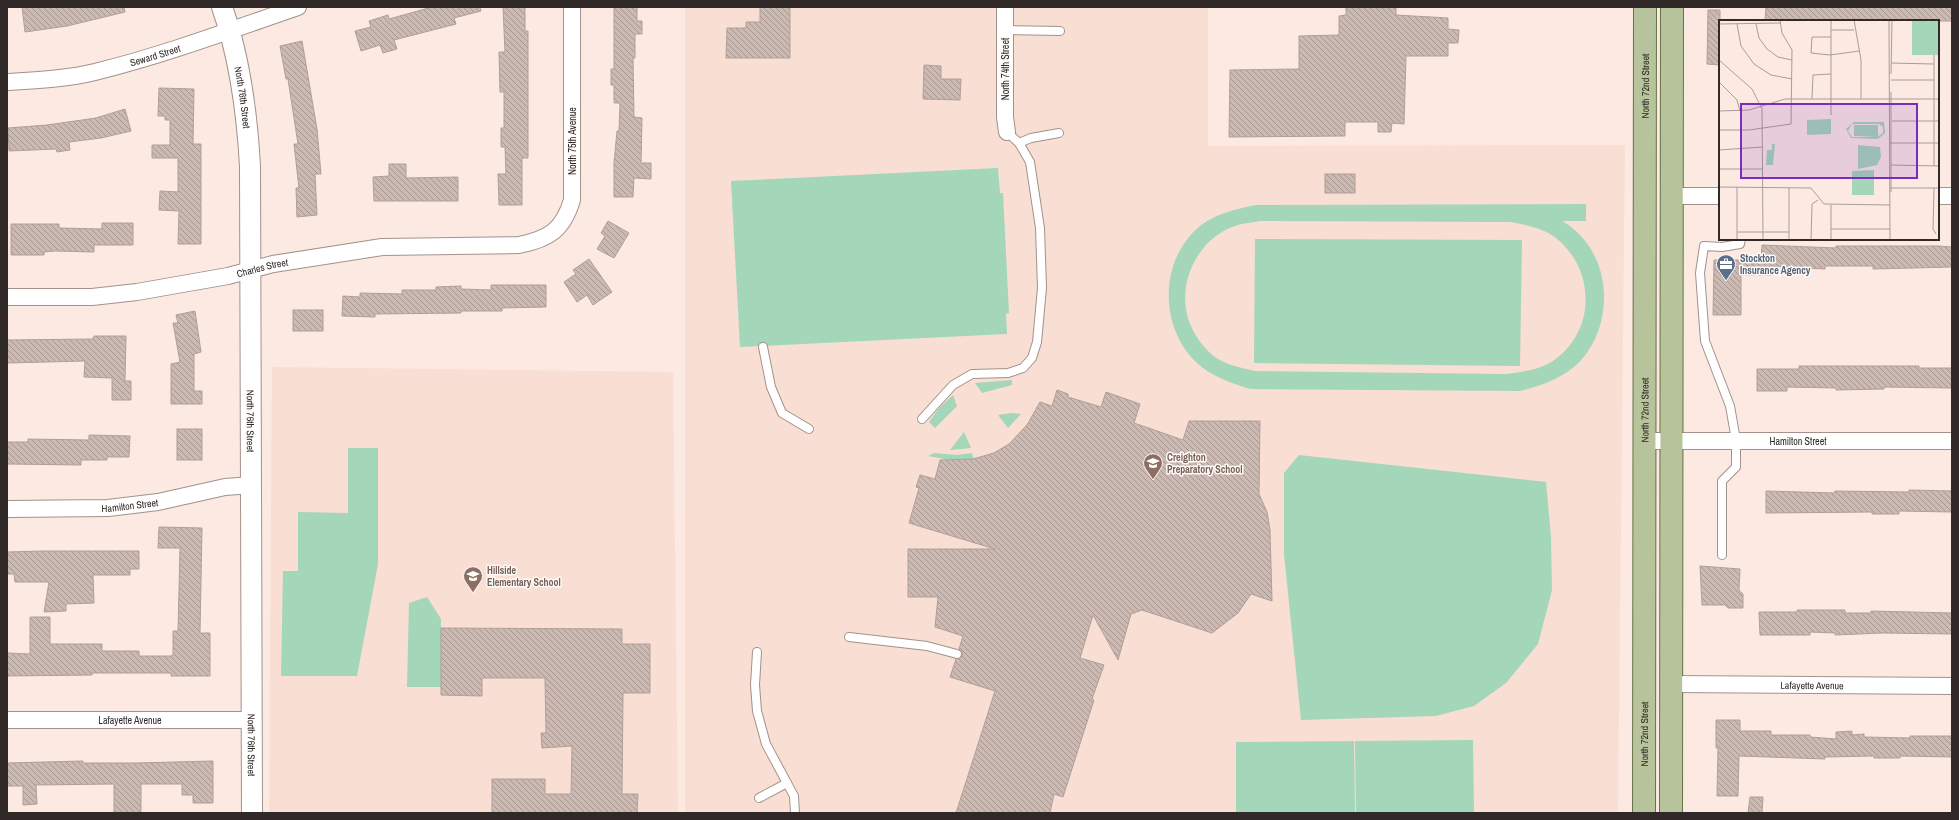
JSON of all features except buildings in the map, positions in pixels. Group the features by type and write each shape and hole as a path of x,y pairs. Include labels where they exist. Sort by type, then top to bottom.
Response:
{"main road":[{"name":"North 72nd Street","path":"1644,813 1645,7"},
{"path":"1671,813 1672,7"}],"street":[{"name":"North 76th Street","path":"222,7 237,63 248,134 252,485 252,813"},
{"name":"Seward Street","path":"7,82 48,80 94,73 165,52 298,7"},
{"name":"North 75th Avenue","path":"519,245 539,241 552,233 563,221 572,200 572,7"},
{"name":"North 74th Street","path":"1005,7 1005,118 1013,137"},
{"path":"1672,196 1719,196"},
{"path":"1939,196 1952,196"},
{"name":"Charles Street","path":"7,297 92,297 137,292 250,270 273,264 382,247 519,245"},
{"name":"Hamilton Street","path":"1644,441 1952,441"},
{"name":"Hamilton Street","path":"7,509 108,508 158,502 225,487 252,485"},
{"name":"Lafayette Avenue","path":"1672,684 1952,686"},
{"name":"Lafayette Avenue","path":"7,720 253,720"}],"lane":[{"path":"1005,30 1060,31"},
{"path":"1013,137 1030,138 1059,133"},
{"path":"922,419 953,385 972,374 1008,373 1023,368 1032,358 1037,342 1042,288 1040,228 1030,162 1013,137"},
{"path":"1722,555 1722,481 1736,467 1736,440 1730,406 1705,341 1700,273 1704,246 1722,247 1740,244 1741,240"},
{"path":"763,347 771,386 782,413 809,429"},
{"path":"849,637 927,646 957,654"},
{"path":"757,652 755,685 757,711 766,744 794,796 795,813"},
{"path":"759,798 786,783"}],"shaded area":[{"name":"Creighton Preparatory School","path":"685,7 1208,7 1208,146 1625,145 1618,813 685,813"},
{"name":"Hillside Elementary School","path":"272,367 673,372 678,813 269,813"}],"green space":[{"path":"998,168 1000,193 1003,193 1009,313 1006,314 1007,334 740,347 731,181"},
{"path":"1586,204 1586,221 1562,221 1578,233 1590,247 1598,264 1603,282 1604,301 1602,320 1596,338 1580,362 1564,374 1538,386 1520,391 1250,389 1228,382 1214,375 1196,362 1184,347 1175,330 1170,312 1169,293 1171,274 1177,257 1187,240 1200,226 1220,215 1256,205","holes":["1259,221 1511,222 1540,229 1556,238 1569,251 1578,267 1584,283 1586,301 1583,318 1577,334 1567,349 1553,361 1536,369 1506,374 1255,371 1224,362 1208,351 1198,339 1191,326 1187,313 1185,299 1186,285 1196,258 1205,246 1215,237 1227,229 1238,225"]},
{"path":"1255,239 1522,240 1520,366 1254,363"},
{"path":"1012,380 1012,385 982,393 975,383"},
{"path":"953,395 957,406 935,428 929,422 939,408"},
{"path":"1012,413 1021,414 1008,428 998,415"},
{"path":"964,432 971,448 950,450"},
{"path":"348,448 378,448 378,564 357,676 281,676 283,571 298,571 298,512 348,513"},
{"path":"934,453 957,455 972,453 974,459 945,459 928,456"},
{"path":"1299,455 1546,482 1551,537 1552,590 1538,644 1506,683 1474,706 1436,716 1301,720 1284,554 1284,473"},
{"path":"427,597 441,619 441,687 407,687 409,603"},
{"path":"1473,740 1474,813 1356,813 1355,741"},
{"path":"1354,741 1355,813 1236,813 1236,742"}],"place":[{"name":"Stockton Insurance Agency","path":"1726,281"},
{"name":"Creighton Preparatory School","path":"1153,480"},
{"name":"Hillside Elementary School","path":"473,593"}]}
